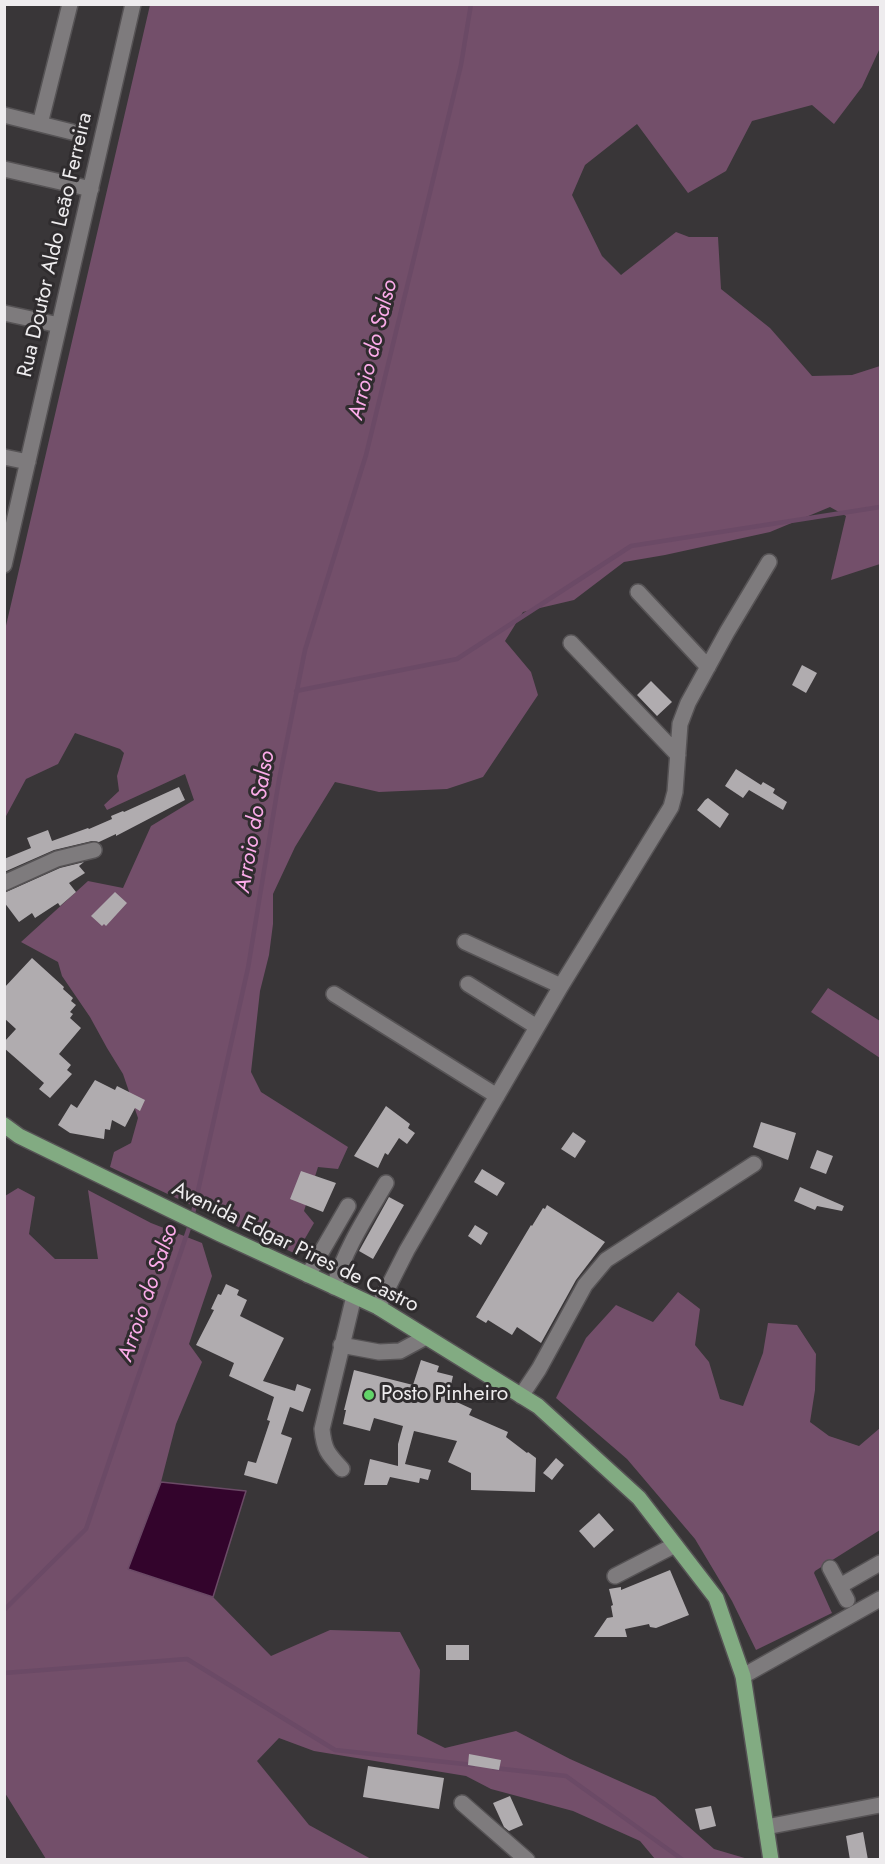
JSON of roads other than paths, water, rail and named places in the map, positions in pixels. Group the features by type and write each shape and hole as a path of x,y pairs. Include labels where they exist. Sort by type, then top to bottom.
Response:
{"main road":[{"name":"Avenida Edgar Pires de Castro","path":"4,1125 19,1136 181,1215 378,1307 538,1406 639,1498 716,1598 744,1676 771,1860"}],"street":[{"path":"40,124 70,4"},
{"name":"Rua Doutor Aldo Leão Ferreira","path":"4,565 133,4"},
{"path":"4,115 72,132"},
{"path":"4,169 91,189"},
{"path":"4,313 59,325"},
{"path":"4,457 28,462"},
{"path":"378,1307 407,1250 561,986 671,807 675,792 680,724 708,667 769,562"},
{"path":"638,592 708,667"},
{"path":"571,643 678,755"},
{"path":"4,883 57,860 94,850"},
{"path":"465,942 561,986"},
{"path":"468,984 537,1027"},
{"path":"334,994 497,1096"},
{"path":"521,1396 539,1369 585,1286 606,1260 754,1164"},
{"path":"334,1287 353,1238 386,1184"},
{"path":"308,1275 348,1206"},
{"path":"342,1469 327,1454 322,1429 354,1296"},
{"path":"342,1345 379,1352 400,1351 426,1336"},
{"path":"615,1576 675,1545"},
{"path":"830,1568 844,1593 880,1563"},
{"path":"744,1676 880,1599"},
{"path":"462,1803 527,1860"},
{"path":"766,1827 880,1805"}],"waterway":[{"name":"Arroio do Salso","path":"4,1610 86,1529 191,1222 248,968 279,780 305,650 366,455 461,65 471,4"},
{"path":"296,691 457,659 631,546 880,507"},
{"path":"4,1673 187,1659 335,1750 473,1765"},
{"path":"494,1768 566,1776 683,1860"}],"place":[{"name":"Posto Pinheiro","path":"369,1395"}]}
